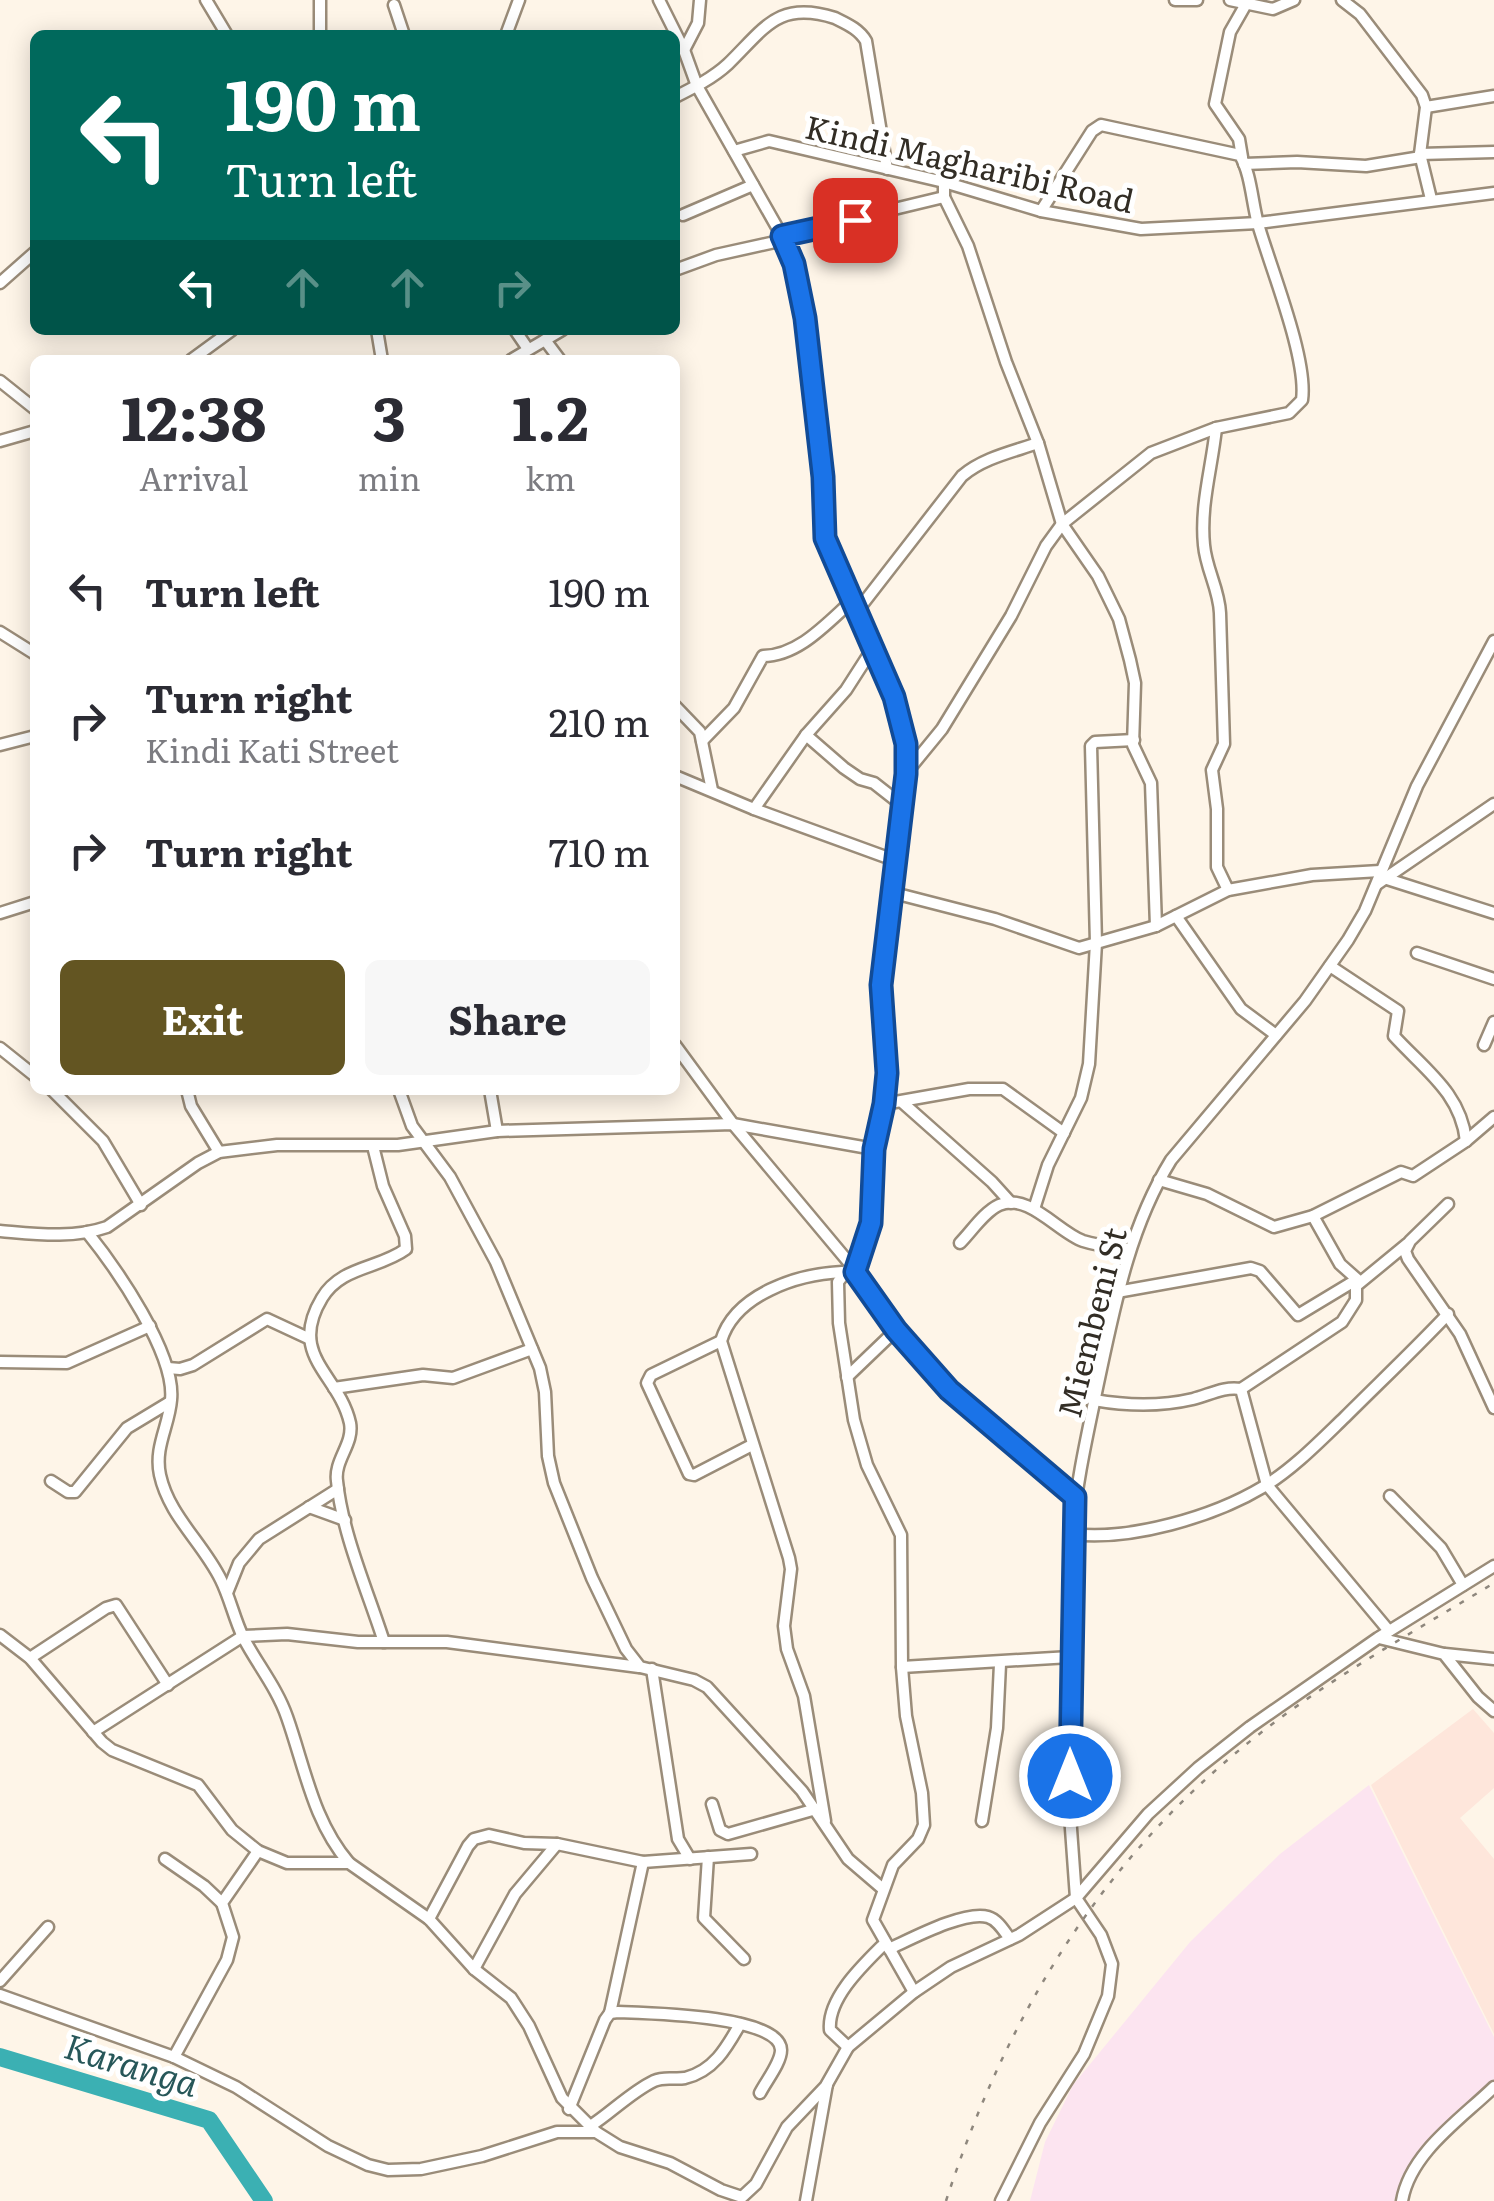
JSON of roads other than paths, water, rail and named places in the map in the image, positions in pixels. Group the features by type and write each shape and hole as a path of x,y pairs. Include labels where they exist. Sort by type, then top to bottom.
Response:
{"street":[{"path":"206,0 225,30"},
{"path":"320,0 320,30"},
{"path":"508,30 519,0"},
{"path":"659,0 674,30"},
{"path":"684,50 698,23 700,0"},
{"path":"824,12 834,0"},
{"path":"1175,0 1197,0"},
{"path":"1230,0 1273,9 1294,0"},
{"path":"1342,0 1360,14 1422,95 1426,107 1421,156 1432,199"},
{"path":"906,774 942,729 1012,616 1046,546 1062,524 1151,453 1216,428 1289,414 1302,400 1280,288 1258,223 1239,139 1216,110 1215,94 1230,32 1246,4"},
{"path":"394,5 402,30"},
{"path":"680,94 724,68 761,28 787,8 806,6 824,12 858,31 866,40 886,169"},
{"path":"680,42 697,86 794,264 805,318 823,477 825,538 873,648 902,722 906,744 906,774 881,985 887,1073 874,1149 871,1223 837,1300 854,1420 868,1465 901,1535 902,1668 924,1824 918,1839 894,1865 872,1915 914,1992"},
{"path":"1426,107 1494,96"},
{"path":"1041,210 1092,131 1101,125 1229,151 1243,161 1366,166 1421,156 1494,152"},
{"name":"Kindi Magharibi Road","path":"734,151 769,140 1041,210 1141,228 1258,223 1494,194"},
{"path":"944,182 944,198 968,246 1062,524 1098,576 1118,619 1135,683 1134,740 1150,783 1156,926"},
{"path":"683,214 754,185"},
{"path":"680,268 716,255 944,198"},
{"path":"0,283 30,256"},
{"path":"199,355 225,335"},
{"path":"518,335 528,350"},
{"path":"520,355 554,335"},
{"path":"545,340 556,355"},
{"path":"0,381 30,405"},
{"path":"1216,428 1202,528 1220,613 1224,744 1212,770 1217,867 1228,890"},
{"path":"0,441 30,432"},
{"path":"702,741 734,708 764,656 787,652 855,605 962,476 1000,455 1038,444"},
{"path":"0,632 30,651"},
{"name":"Miembeni St","path":"1001,2201 1040,2123 1084,2054 1108,1996 1112,1964 1076,1898 1070,1815 1072,1534 1075,1497 1094,1400 1130,1249 1171,1160 1276,1036 1330,966 1365,910 1417,786 1494,642"},
{"path":"754,810 806,734 846,690 873,648"},
{"path":"680,711 696,725 712,790"},
{"path":"806,734 844,768 874,783 902,805"},
{"path":"0,745 30,737"},
{"path":"1034,1210 1048,1165 1081,1098 1090,1064 1096,943 1091,746 1094,742 1134,740"},
{"path":"680,778 754,810 894,860"},
{"path":"1380,878 1494,804"},
{"path":"890,892 995,919 1073,947 1156,926 1228,890 1326,873 1380,878 1494,913"},
{"path":"0,914 30,904"},
{"path":"1176,916 1241,1009 1276,1036"},
{"path":"1417,953 1494,979"},
{"path":"1330,966 1398,1011 1394,1036 1422,1061 1449,1095 1462,1115 1466,1141"},
{"path":"1484,1045 1494,1022"},
{"path":"0,1048 30,1072"},
{"path":"680,1052 896,1330 949,1390 1075,1497"},
{"path":"884,1104 969,1090 1003,1089 1064,1133"},
{"path":"57,1095 102,1140 141,1205"},
{"path":"188,1095 219,1152"},
{"path":"401,1095 412,1126 470,1210 532,1348 545,1392 548,1456 554,1483 626,1649 646,1668 678,1839 690,1859"},
{"path":"491,1095 497,1131"},
{"path":"902,1102 1011,1203"},
{"path":"1159,1180 1207,1194 1268,1226 1280,1227 1314,1216 1401,1172 1414,1176 1466,1141 1494,1116"},
{"path":"0,1229 55,1235 107,1227 219,1152 277,1144 374,1146 497,1131 734,1124 874,1149"},
{"path":"374,1146 382,1186 405,1236 406,1249 349,1272 336,1282 316,1310 310,1339 316,1363 334,1388 351,1430 337,1467 338,1489 384,1642"},
{"path":"960,1244 997,1206 1011,1203 1034,1210 1081,1240 1130,1249"},
{"path":"1117,1292 1251,1268 1260,1271 1298,1315 1358,1281 1410,1242 1448,1204"},
{"path":"1314,1216 1340,1264 1358,1281"},
{"path":"87,1232 108,1257 150,1326 168,1368 171,1402 160,1438 160,1476 176,1514 213,1566 243,1636 287,1714 305,1777 328,1834 349,1863 428,1919 474,1969 500,1988 521,2011 569,2108 593,2129 620,2147 670,2163 746,2199 787,2127 827,2084 848,2047 950,1967 1010,1939 1076,1898 1121,1842 1198,1768 1378,1638 1494,1566"},
{"path":"1410,1242 1408,1259 1448,1314 1494,1408"},
{"path":"826,1826 804,1696 786,1638 790,1558 721,1342 725,1328 736,1314 754,1300 800,1277 849,1270"},
{"path":"1094,1400 1144,1406 1193,1399 1226,1388 1241,1390 1342,1322 1353,1308 1358,1281"},
{"path":"1072,1534 1098,1537 1155,1528 1266,1486 1316,1445 1448,1314"},
{"path":"168,1368 193,1365 267,1319 310,1339"},
{"path":"0,1362 67,1363 150,1326"},
{"path":"847,1377 896,1330"},
{"path":"721,1342 651,1375 647,1383 688,1474 694,1475 752,1445"},
{"path":"334,1388 423,1375 453,1378 532,1348"},
{"path":"1241,1390 1266,1486 1389,1631"},
{"path":"51,1480 68,1492 75,1492 127,1428 171,1402"},
{"path":"227,1594 245,1552 338,1489"},
{"path":"1390,1496 1441,1548 1463,1586"},
{"path":"309,1508 345,1520"},
{"path":"30,1658 116,1605 168,1685"},
{"path":"93,1732 243,1636 288,1634 384,1642 447,1642 646,1668 707,1687 816,1809 848,1859 883,1889"},
{"path":"0,1635 30,1658 112,1750 198,1785 232,1830 258,1851 287,1863 349,1863"},
{"path":"1378,1638 1444,1654 1494,1659"},
{"path":"1444,1654 1494,1711"},
{"path":"902,1668 1070,1657"},
{"path":"982,1821 997,1728 1000,1664"},
{"path":"712,1804 720,1830 728,1834 816,1809"},
{"path":"428,1919 468,1846 474,1839 489,1834 643,1862 751,1854"},
{"path":"474,1969 516,1894 557,1844"},
{"path":"222,1903 258,1851"},
{"path":"708,1858 704,1918 744,1960"},
{"path":"165,1859 222,1903 232,1929 227,1960 174,2057"},
{"path":"569,2108 586,2060 610,2014 643,1862"},
{"path":"848,2047 830,2030 830,2018 853,1980 887,1946 983,1915 993,1918 1010,1939"},
{"path":"0,1981 48,1928"},
{"path":"0,1996 174,2057 236,2088 338,2151 388,2170 421,2169 482,2156 557,2132 593,2129 649,2084 704,2070 721,2056 740,2024"},
{"path":"610,2014 680,2015 763,2030 780,2045 781,2052 760,2092"},
{"path":"806,2201 827,2084"},
{"path":"1402,2201 1412,2171 1426,2152 1494,2086"}],"waterway":[{"name":"Karanga","path":"0,2057 209,2120 264,2201"}],"railway":[{"path":"946,2201 998,2067 1030,2004 1066,1944 1152,1833 1203,1782 1286,1714 1374,1655 1494,1583"}]}
